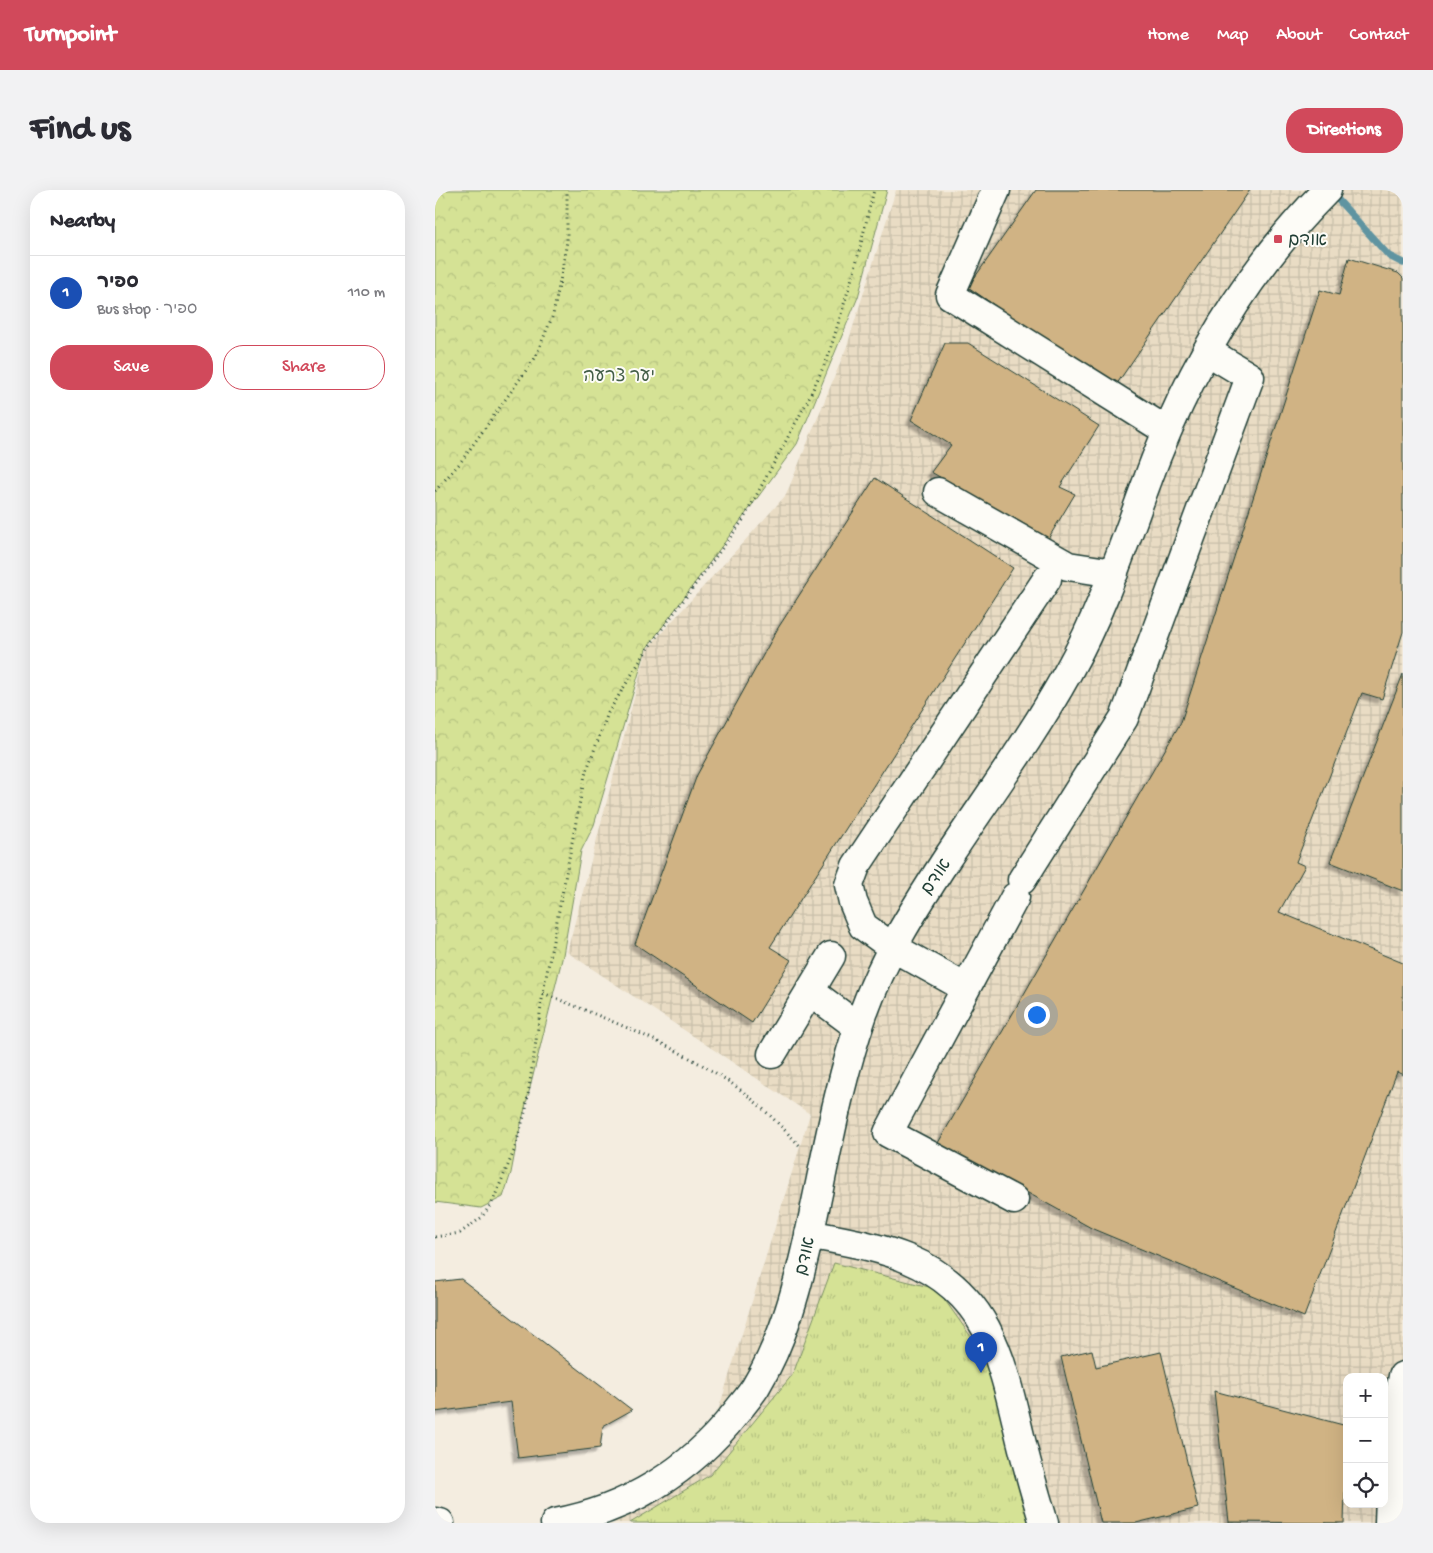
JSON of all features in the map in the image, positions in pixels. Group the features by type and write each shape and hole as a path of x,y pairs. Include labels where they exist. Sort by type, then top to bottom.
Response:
{"street":[{"path":"996,190 950,295 1167,431"},
{"name":"אודם","path":"555,1523 580,1518 631,1499 678,1471 719,1434 753,1390 780,1339 799,1282 843,1080 858,1027 879,972 909,916 1054,697 1084,641 1114,573 1167,431 1207,351 1259,268 1283,237 1327,190"},
{"path":"1014,1200 887,1133 1018,888 1124,718 1250,377 1207,351"},
{"path":"938,492 1068,566 1114,573"},
{"path":"966,988 892,947 863,926 853,902 849,885 856,866 1047,579"},
{"path":"772,1054 831,956"},
{"path":"810,990 858,1027"},
{"path":"809,1234 861,1244 909,1259 951,1284 969,1301 985,1324 998,1352 1044,1523"},
{"path":"1389,1523 1392,1441 1403,1376"},
{"path":"435,1522 440,1523"}],"path":[{"path":"435,491 460,463 535,358 553,315 561,276 567,241 567,190"},
{"path":"435,1237 461,1233 481,1218 492,1203 514,1151 526,1109 543,993 585,775 608,713 648,648 743,520 807,402 828,357 855,268 874,190"},
{"path":"543,993 656,1041 729,1082 775,1120 807,1153 823,1173"}],"shaded area":[{"path":"896,190 1403,190 1403,1523 583,1523 707,1447 810,1114 567,952 647,649 786,495 847,346"}],"green space":[{"name":"יער צרעה","path":"435,190 887,190 858,297 797,444 646,649 594,825 581,851 563,955 518,1136 511,1173 503,1197 481,1208 435,1202"},
{"path":"834,1263 937,1289 984,1355 1031,1523 630,1523 710,1475 793,1374"}],"building":[{"path":"1036,190 1250,190 1114,388 968,287"},
{"path":"1349,258 1398,273 1403,278 1403,632 1382,699 1362,693 1296,862 1305,866 1279,912 1403,963 1403,1075 1397,1072 1304,1317 1093,1229 938,1143 1181,722 1320,290 1339,295"},
{"path":"945,343 968,343 1099,426 1060,487 1075,494 1048,539 931,472 951,445 911,420"},
{"path":"875,478 1013,568 770,947 791,960 752,1023 635,944 697,775 778,628"},
{"path":"1403,674 1403,891 1330,862"},
{"path":"461,1279 632,1410 603,1426 600,1448 518,1458 511,1402 435,1412 435,1282"},
{"path":"1092,1350 1096,1367 1161,1352 1198,1508 1136,1523 1101,1523 1061,1357"},
{"path":"1214,1391 1343,1425 1344,1523 1229,1522"}],"waterway":[{"path":"1331,192 1389,256 1403,263"}],"place":[{"name":"אודם","path":"1278,239"},
{"name":"ספיר","path":"981,1373"}]}
